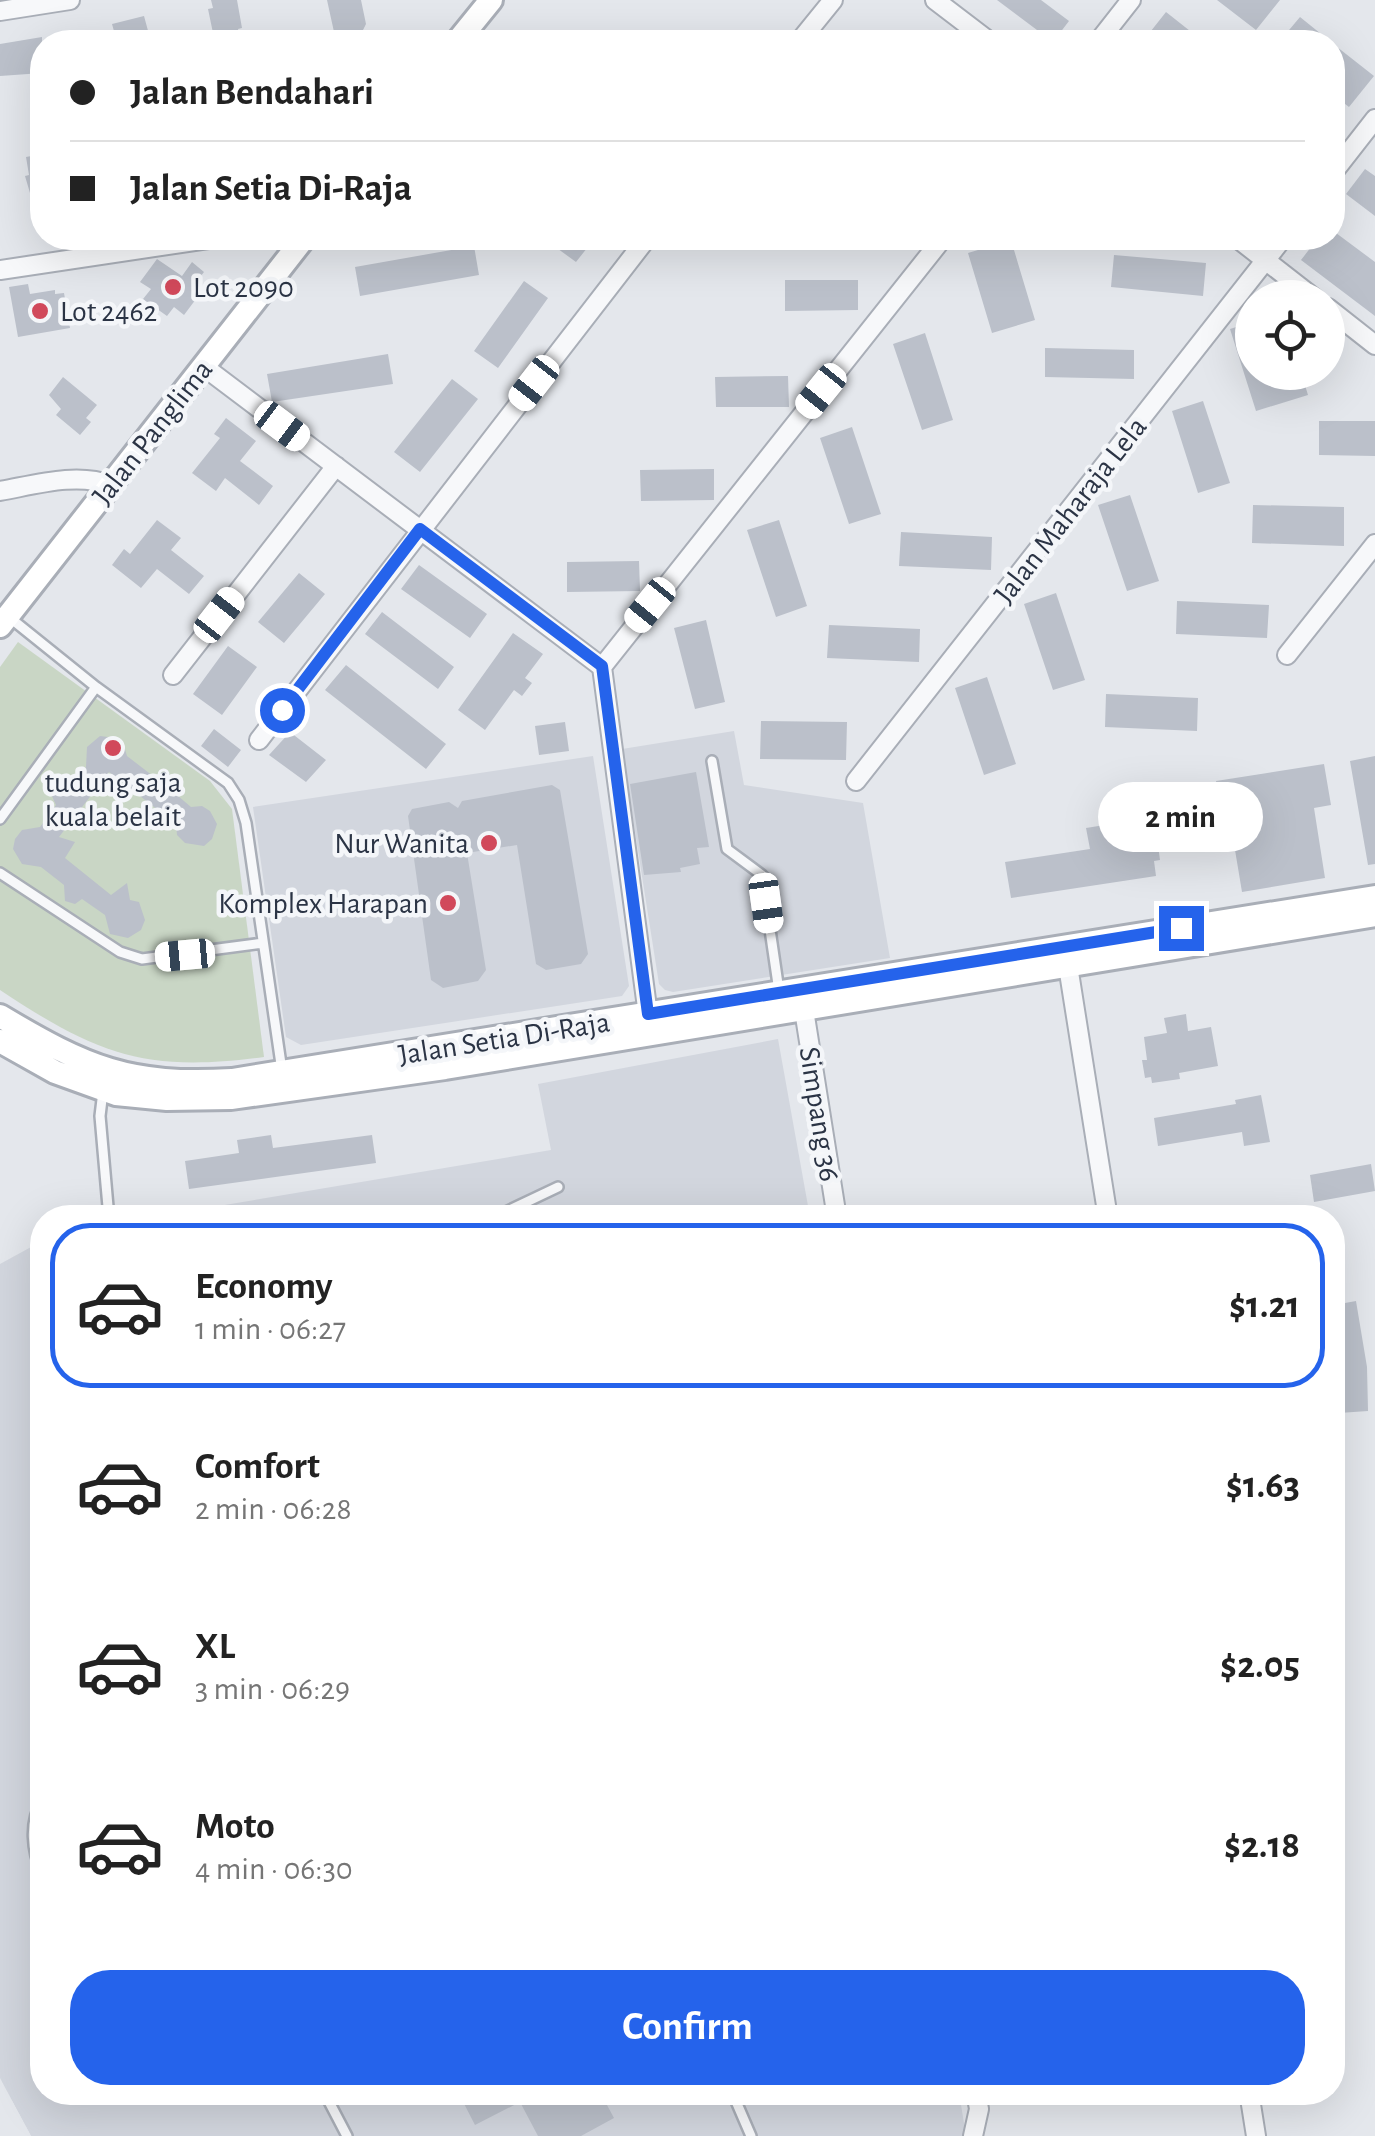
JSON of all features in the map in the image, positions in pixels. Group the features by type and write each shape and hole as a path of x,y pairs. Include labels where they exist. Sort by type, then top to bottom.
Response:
{"main road":[{"path":"466,30 490,0"},
{"name":"Jalan Panglima","path":"4,621 295,250"},
{"name":"Jalan Setia Di-Raja","path":"0,1016 77,1059 140,1079 193,1083 283,1074 1375,896"},
{"name":"Jalan Setia Di-Raja","path":"0,1041 54,1072 104,1091 138,1098 231,1098 445,1068 1375,916"}],"street":[{"path":"0,11 70,0"},
{"path":"809,30 832,0"},
{"path":"935,0 974,30"},
{"path":"1107,30 1131,0"},
{"path":"1345,157 1375,119"},
{"path":"0,270 134,250"},
{"path":"258,740 639,250"},
{"path":"602,666 933,250"},
{"path":"1252,250 1291,280"},
{"name":"Jalan Maharaja Lela","path":"856,782 1273,250"},
{"path":"1345,321 1375,345"},
{"path":"203,366 602,666 648,1014"},
{"path":"173,674 336,466"},
{"path":"0,490 80,479 110,484"},
{"path":"1287,655 1375,544"},
{"path":"1068,966 1106,1205"},
{"name":"Simpang 36","path":"804,1010 835,1205"},
{"path":"973,2136 978,2105"},
{"path":"1252,2105 1256,2136"}],"lane":[{"path":"4,621 228,784 239,800 246,823 283,1074"},
{"path":"0,819 96,686"},
{"path":"712,761 727,849 762,875 779,993"},
{"path":"0,873 120,952 142,959 263,943"},
{"path":"104,1091 100,1116 109,1205"},
{"path":"519,1205 558,1186"},
{"path":"331,2105 347,2136"},
{"path":"738,2105 752,2136"}],"shaded area":[{"path":"734,731 744,785 863,803 890,958 673,992 659,984 622,749"},
{"path":"593,756 629,986 622,996 301,1045 286,1037 253,807"},
{"path":"778,1039 808,1205 224,1205 551,1150 538,1084"},
{"path":"30,1248 30,2105 961,2105 966,2136 31,2136 0,2078 0,1264"}],"green space":[{"path":"18,642 210,781 232,809 264,1057 187,1062 124,1054 66,1030 0,990 0,667"}],"pier":[{"path":"12,2101 31,2136 0,2136 0,2108"}],"building":[{"path":"211,0 237,0 242,28 212,30 208,9 213,8"},
{"path":"327,0 361,0 366,24 363,30 334,30"},
{"path":"997,0 1041,0 1069,21 1062,30 1037,30"},
{"path":"1217,0 1280,0 1256,30"},
{"path":"1166,12 1189,30 1152,30"},
{"path":"144,16 148,30 114,30 112,24"},
{"path":"1300,17 1316,30 1289,30"},
{"path":"30,39 30,74 0,76 0,44"},
{"path":"1345,53 1374,76 1349,107 1345,104"},
{"path":"30,156 30,193 25,176 29,175 26,157"},
{"path":"1365,169 1375,176 1375,216 1346,194"},
{"path":"1345,240 1375,262 1375,316 1345,293 1345,280 1327,280 1301,260 1309,250 1345,250"},
{"path":"451,250 475,250 479,275 360,296 355,267"},
{"path":"560,250 586,250 576,262"},
{"path":"1014,250 1035,320 992,333 968,253"},
{"path":"1114,255 1206,263 1203,296 1111,287"},
{"name":"Lot 2090","path":"157,259 182,276 192,262 204,272 194,285 202,291 184,315 174,307 167,316 143,299 151,289 140,282"},
{"path":"785,280 858,280 858,310 785,311"},
{"path":"524,281 548,298 498,368 474,351"},
{"name":"Lot 2462","path":"28,284 30,294 55,290 55,294 64,293 70,328 18,337 9,287"},
{"path":"925,333 953,420 922,430 893,344"},
{"path":"1045,348 1134,350 1134,379 1045,377"},
{"path":"388,354 393,384 272,402 267,374"},
{"path":"788,376 789,407 716,407 715,377"},
{"path":"63,377 97,405 86,418 91,422 80,435 56,415 61,409 49,395"},
{"path":"452,379 478,399 420,472 394,452"},
{"path":"1249,390 1306,390 1308,395 1256,411"},
{"path":"1203,401 1230,483 1198,493 1172,411"},
{"path":"226,418 256,441 240,461 273,486 259,505 225,478 216,491 192,473 220,438 214,434"},
{"path":"1319,421 1375,421 1375,456 1319,455"},
{"path":"852,427 881,514 849,524 820,438"},
{"path":"714,469 714,500 641,501 640,470"},
{"path":"1130,495 1159,581 1127,591 1098,505"},
{"path":"1253,505 1344,507 1344,546 1252,543"},
{"path":"157,520 181,538 171,550 204,576 189,594 157,569 141,588 112,565 124,549 130,554"},
{"path":"779,520 807,606 776,617 747,530"},
{"path":"901,532 992,537 991,570 899,566"},
{"path":"639,561 640,591 567,592 567,562"},
{"path":"419,565 487,614 470,638 401,589"},
{"path":"299,573 325,594 284,643 258,622"},
{"path":"1056,593 1085,680 1053,690 1024,604"},
{"path":"1177,601 1269,605 1267,638 1176,634"},
{"path":"382,612 454,667 438,689 365,634"},
{"path":"706,620 725,702 695,709 674,628"},
{"path":"829,625 920,629 919,662 827,658"},
{"path":"513,633 543,654 525,678 532,683 522,696 514,690 485,730 458,710"},
{"path":"228,646 257,667 222,715 193,694"},
{"path":"346,665 446,744 426,769 325,690"},
{"path":"987,677 1016,764 984,775 955,688"},
{"path":"1106,694 1198,698 1197,731 1105,727"},
{"path":"761,721 847,722 846,760 760,759"},
{"path":"565,722 569,751 539,755 535,726"},
{"path":"214,729 241,750 228,767 201,746"},
{"path":"290,732 326,760 306,782 269,755"},
{"path":"100,736 116,738 127,756 153,776 166,771 172,776 171,790 191,807 202,806 210,811 217,824 212,839 204,846 185,843 177,835 176,824 109,772 59,837 75,842 65,858 111,895 127,883 130,900 139,902 145,920 141,930 128,938 110,934 105,915 82,899 75,904 65,901 64,885 41,867 22,864 13,849 22,830 40,827 56,805 51,794 54,786 69,787 86,767 87,747"},
{"path":"1375,756 1375,864 1368,865 1350,761"},
{"path":"1324,764 1331,805 1314,808 1325,878 1242,892 1232,832 1224,833 1216,781"},
{"path":"696,772 709,847 697,848 700,864 680,868 681,872 644,875 630,784"},
{"name":"Komplex Harapan","path":"552,785 560,790 588,954 581,964 546,970 536,964 517,845 467,853 486,970 478,981 443,988 431,980 408,816 412,809 449,802 458,808 462,801"},
{"path":"1130,821 1134,841 1157,838 1160,860 1154,861 1156,876 1011,898 1005,862 1090,849 1086,828"},
{"path":"1186,1014 1188,1031 1211,1027 1218,1066 1179,1073 1180,1079 1152,1083 1151,1077 1145,1078 1144,1037 1167,1033 1164,1018"},
{"path":"1261,1095 1270,1142 1244,1146 1242,1132 1158,1146 1154,1118 1236,1104 1235,1100"},
{"path":"271,1135 273,1148 372,1135 376,1163 189,1189 185,1161 239,1153 237,1140"},
{"path":"1371,1164 1375,1191 1314,1202 1310,1175"},
{"path":"1356,1301 1367,1367 1368,1411 1345,1413 1345,1303"},
{"path":"465,2105 514,2105 475,2125"},
{"path":"522,2105 607,2105 614,2118 581,2136 538,2136"}],"place":[{"name":"Lot 2090","path":"173,287"},
{"name":"Lot 2462","path":"40,311"},
{"name":"tudung saja kuala belait","path":"113,748"},
{"name":"Nur Wanita","path":"489,843"},
{"name":"Komplex Harapan","path":"448,903"}],"route":[{"path":"282,710 420,529 602,666 648,1014 1181,928"}]}
